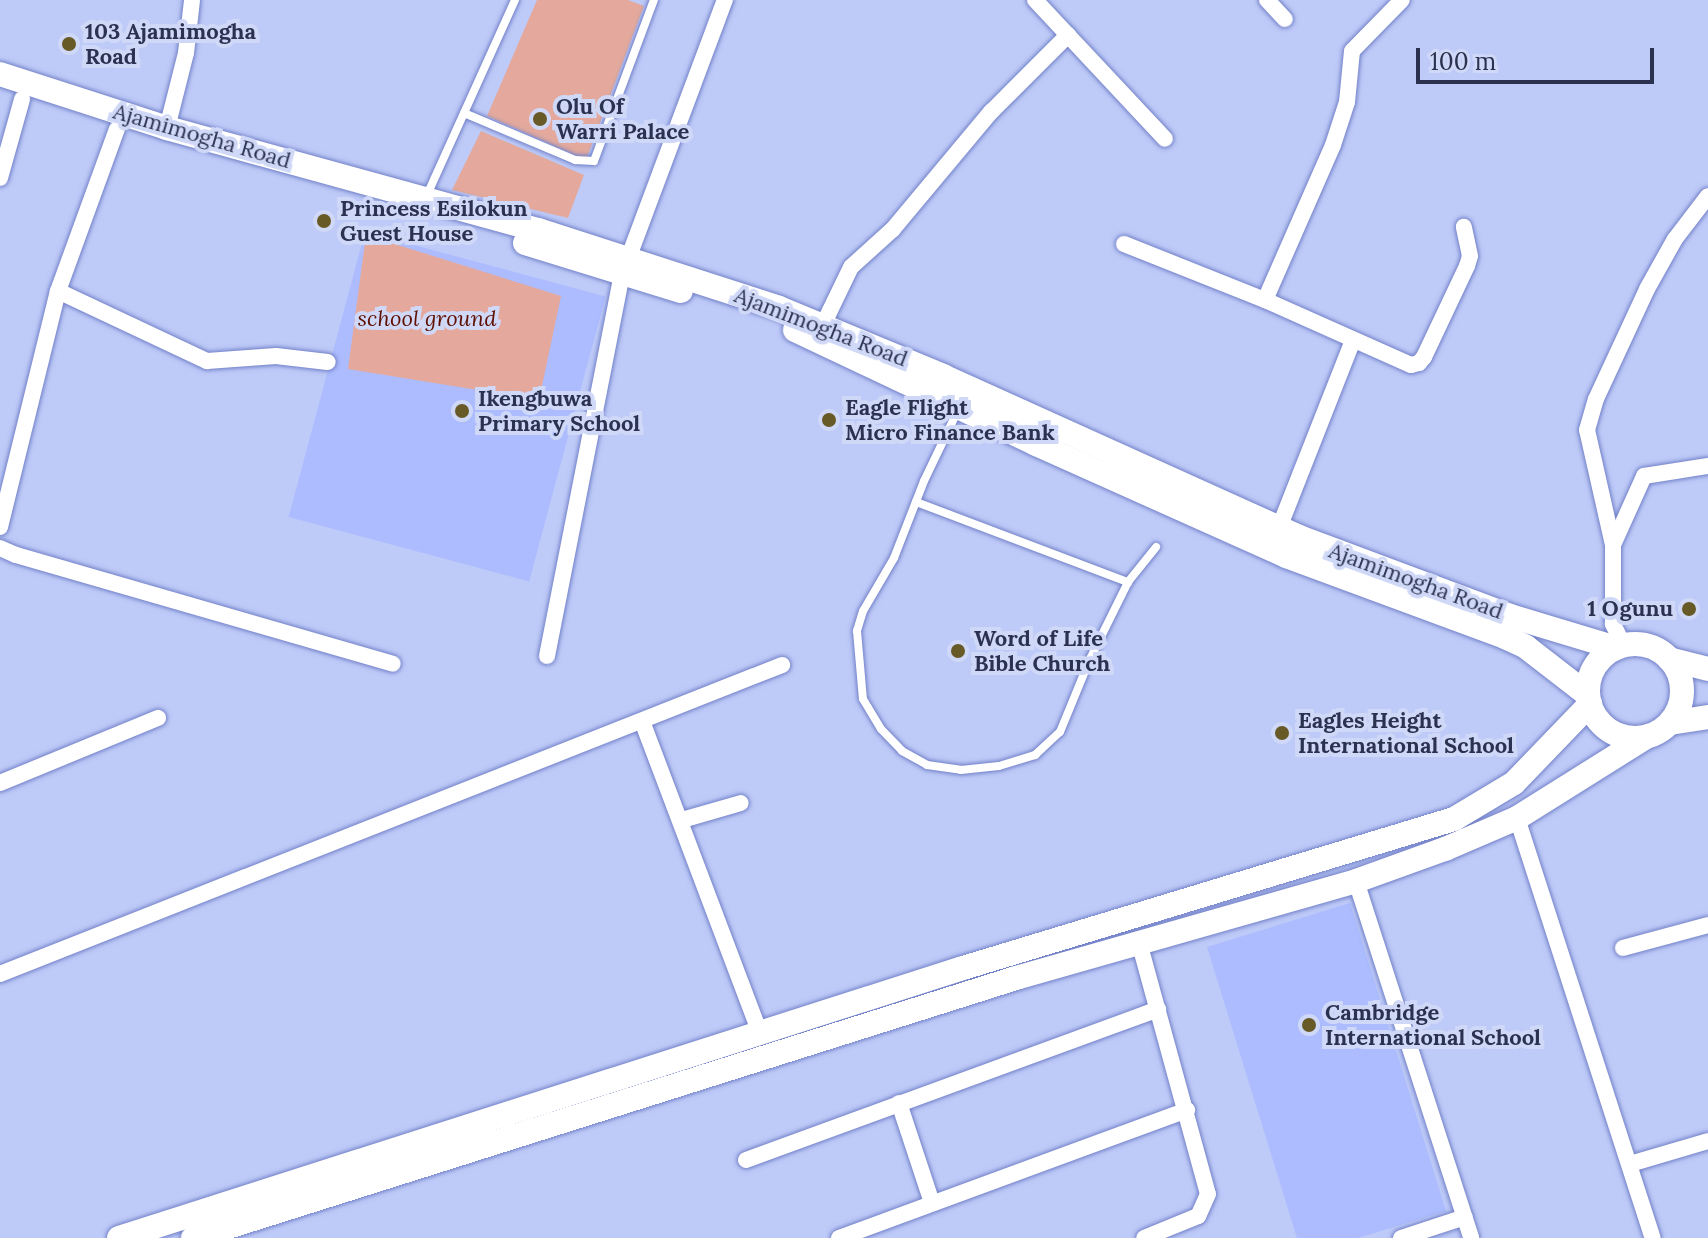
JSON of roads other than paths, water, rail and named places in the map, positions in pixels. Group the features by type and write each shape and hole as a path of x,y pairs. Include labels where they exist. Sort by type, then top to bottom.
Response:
{"main road":[{"name":"Ajamimogha Road","path":"0,74 167,128 425,199 626,267 787,327 1286,556 1505,637 1526,647 1589,700"},
{"name":"Ajamimogha Road","path":"11,95 117,129 502,236 626,267 823,325 1279,528 1510,616 1620,647"},
{"path":"119,1238 760,1033 1454,819 1514,783 1589,700 1595,667 1620,647 1648,646 1669,659 1708,669"},
{"path":"1669,659 1682,684 1682,698 1670,723"},
{"path":"1589,700 1598,720 1611,732 1628,738 1646,737"},
{"path":"193,1238 1139,942 1356,881 1445,849 1517,818 1670,723 1708,717"},
{"path":"508,1113 519,1136"}],"street":[{"path":"167,128 186,53 192,0"},
{"path":"547,656 626,267 725,0"},
{"path":"1035,0 1165,139"},
{"path":"1267,0 1285,19"},
{"path":"1265,300 1333,145 1347,102 1352,51 1402,0"},
{"path":"823,325 851,267 893,229 991,112 1068,35"},
{"path":"0,178 11,95"},
{"path":"0,527 58,291 117,129"},
{"path":"1620,647 1613,624 1613,545 1587,430 1596,399 1647,289 1675,239 1708,196"},
{"path":"1124,244 1265,300 1411,365 1419,363 1467,266 1470,256 1464,227"},
{"path":"58,291 207,361 276,356 328,362"},
{"path":"1279,528 1353,340"},
{"path":"1613,545 1644,476 1708,466"},
{"path":"0,548 393,664"},
{"path":"0,974 782,665"},
{"path":"0,783 158,718"},
{"path":"642,721 760,1033"},
{"path":"682,820 741,803"},
{"path":"1517,818 1653,1238"},
{"path":"1356,881 1471,1238"},
{"path":"1623,948 1708,925"},
{"path":"1139,942 1208,1194 1198,1216 1144,1238"},
{"path":"746,1160 1158,1009"},
{"path":"899,1103 932,1203"},
{"path":"839,1238 1187,1110"},
{"path":"1630,1164 1708,1141"},
{"path":"1401,1238 1465,1217"}],"lane":[{"path":"425,199 515,0"},
{"path":"464,113 575,160 594,161 654,0"},
{"path":"959,408 894,558 863,611 857,631 857,668 863,699 881,729 902,751 927,765 961,770 999,766 1035,755 1060,732 1090,659 1128,582 1156,547"},
{"path":"916,502 1128,582"}],"place":[{"name":"103 Ajamimogha Road","path":"69,44"},
{"name":"Olu Of Warri Palace","path":"540,119"},
{"name":"Princess Esilokun Guest House","path":"324,221"},
{"name":"Ikengbuwa Primary School","path":"462,411"},
{"name":"Eagle Flight Micro Finance Bank","path":"829,420"},
{"name":"1 Ogunu","path":"1689,609"},
{"name":"Word of Life Bible Church","path":"958,651"},
{"name":"Eagles Height International School","path":"1282,733"},
{"name":"Cambridge International School","path":"1309,1025"}],"park label":[{"name":"school ground","path":"427,319"}]}
